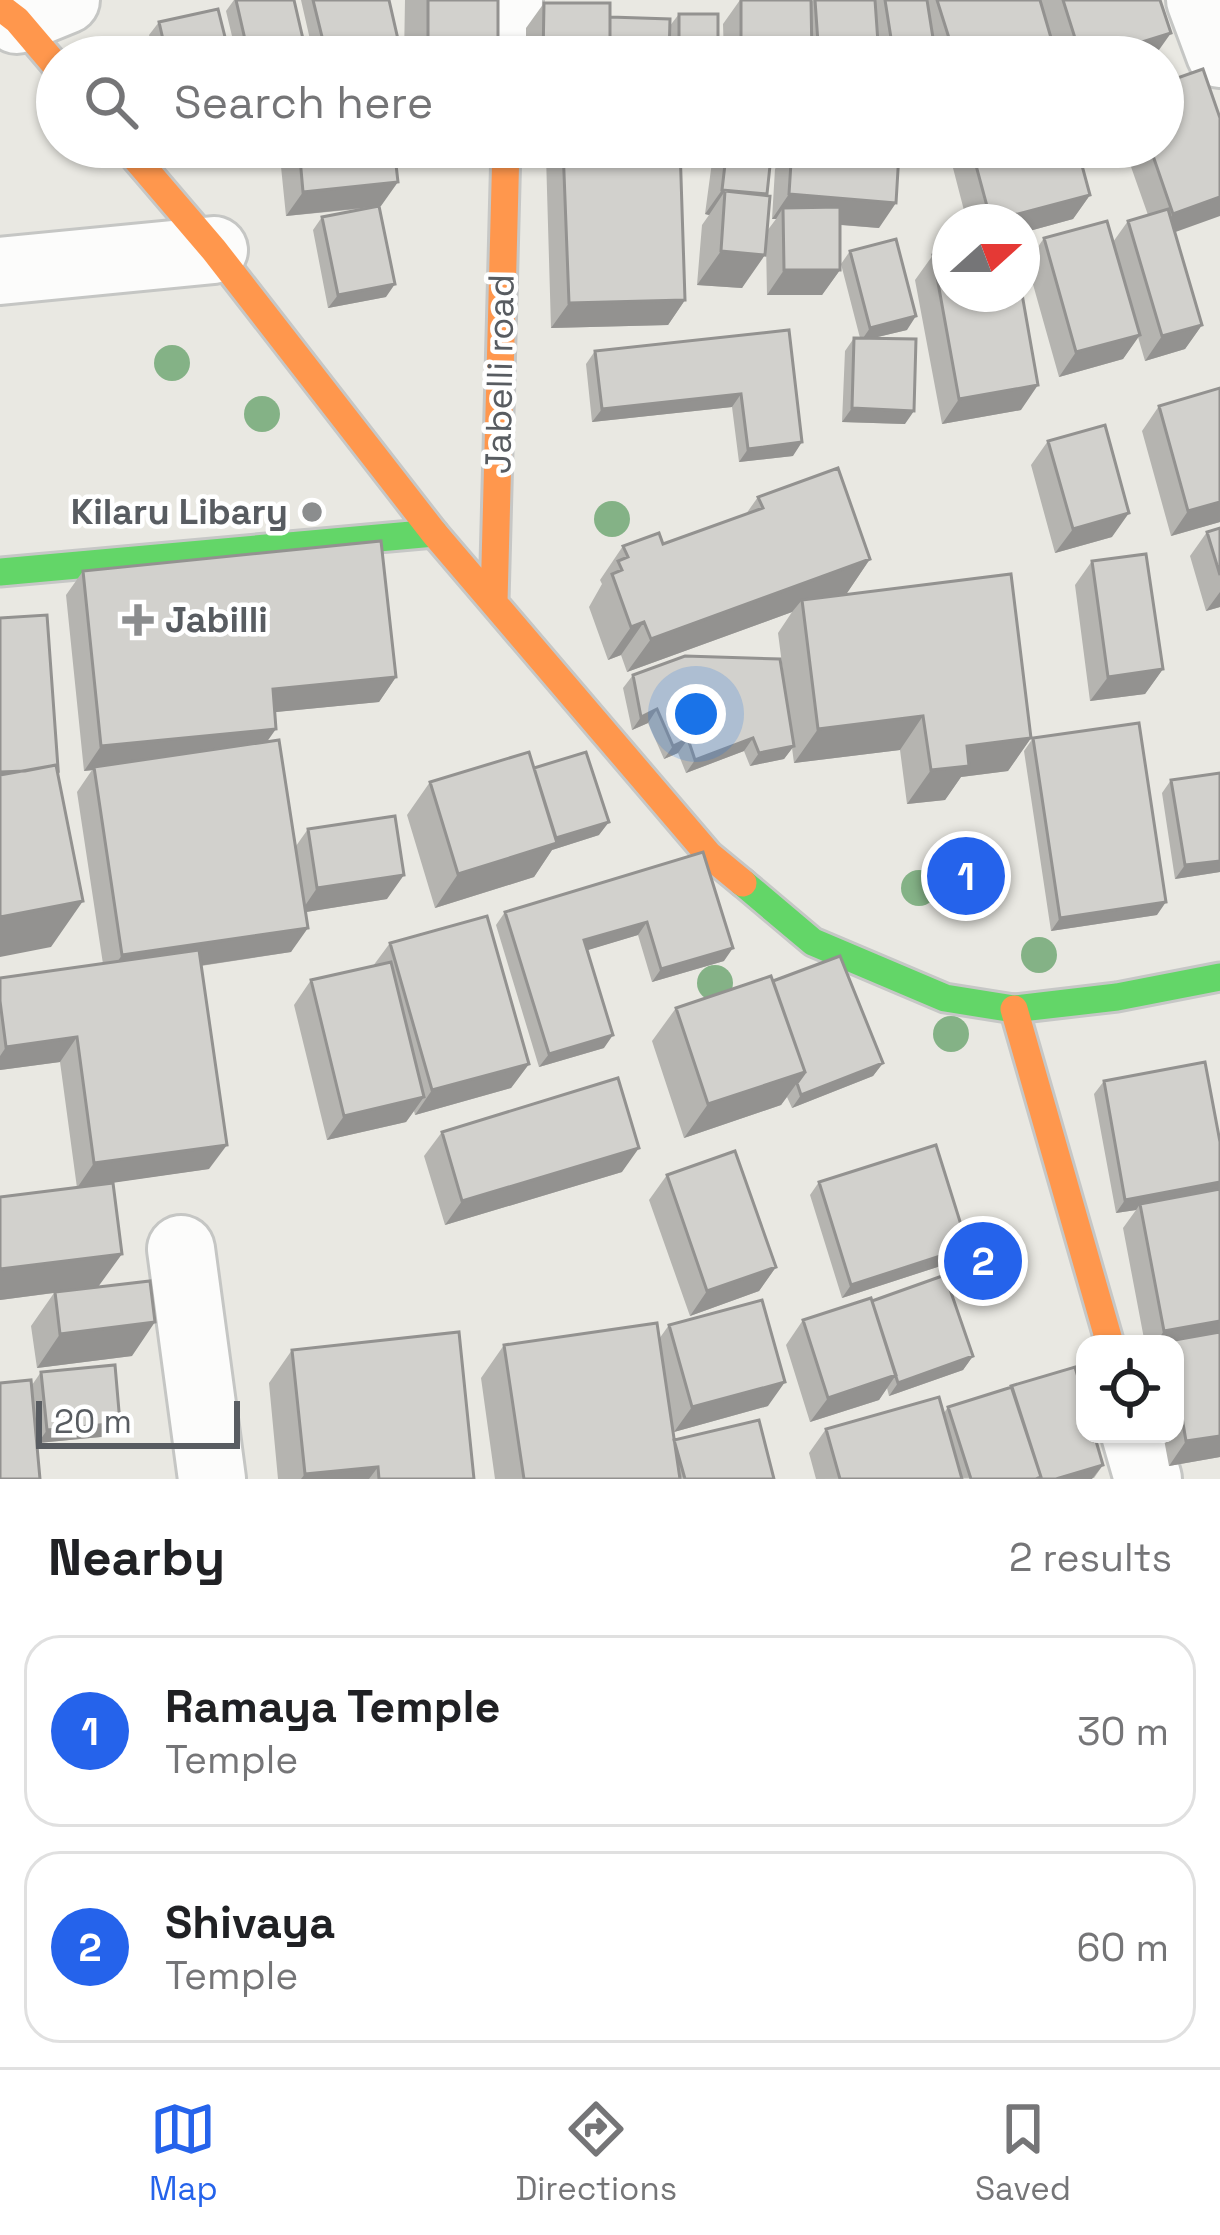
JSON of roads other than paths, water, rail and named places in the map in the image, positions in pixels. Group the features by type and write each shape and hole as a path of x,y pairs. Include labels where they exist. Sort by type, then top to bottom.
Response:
{"main road":[{"path":"144,168 214,250 434,533 709,854 813,942 945,998 1014,1009 1118,997 1220,977"},
{"name":"Jabelli road","path":"494,602 505,168"},
{"path":"0,572 434,533"},
{"path":"1014,1009 1107,1335"}],"street":[{"path":"508,36 509,0"},
{"path":"1200,0 1220,54"},
{"path":"0,271 214,250"},
{"path":"181,1249 212,1479"},
{"path":"1138,1443 1148,1479"}],"place":[{"name":"Kilaru Libary","path":"312,512"},
{"name":"Jabilli","path":"138,620"},
{"name":"Ramaya Temple","path":"966,876"},
{"name":"Shivaya","path":"983,1261"}]}
